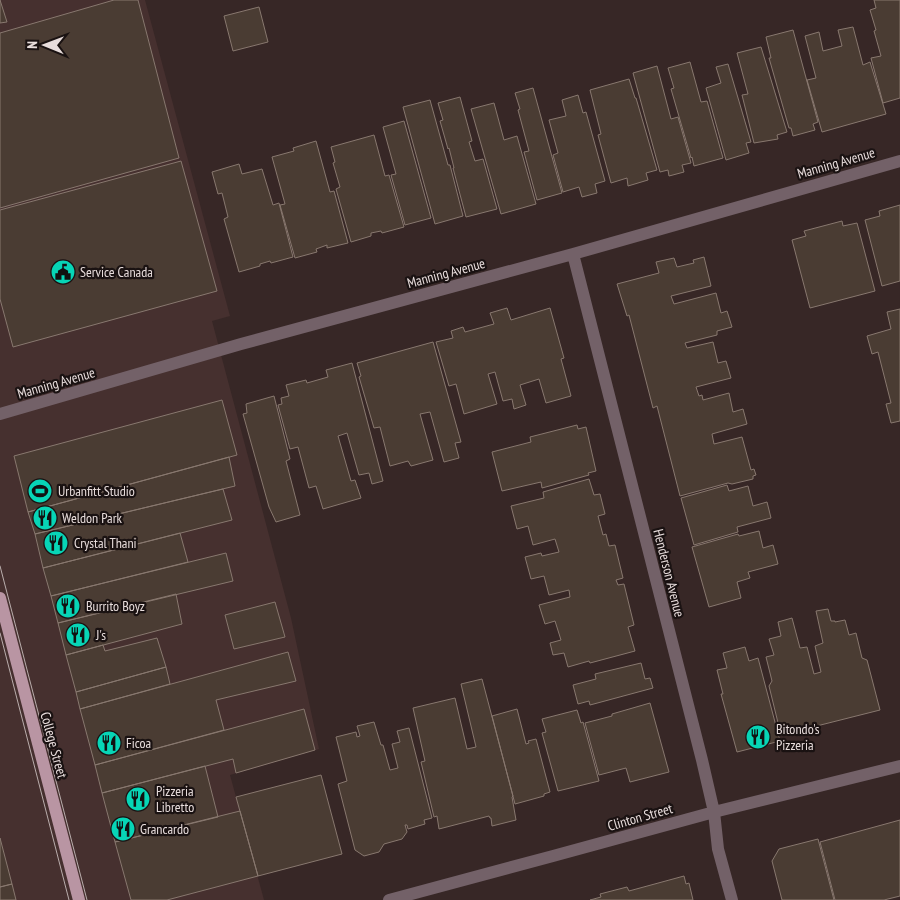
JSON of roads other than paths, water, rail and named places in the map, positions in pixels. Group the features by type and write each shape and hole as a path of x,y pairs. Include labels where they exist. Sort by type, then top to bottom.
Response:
{"main road":[{"name":"College Street","path":"0,598 78,900"}],"street":[{"name":"Manning Avenue","path":"0,414 241,344 573,254 900,161"},
{"name":"Henderson Avenue","path":"573,254 714,812 718,849 732,900"},
{"name":"Clinton Street","path":"397,899 714,812 900,766"}],"tram line":[{"path":"0,566 87,900"},
{"path":"0,633 69,900"}],"place":[{"name":"Service Canada","path":"63,272"},
{"name":"Urbanfitt Studio","path":"40,491"},
{"name":"Weldon Park","path":"45,518"},
{"name":"Crystal Thani","path":"56,543"},
{"name":"Burrito Boyz","path":"68,606"},
{"name":"J's","path":"78,635"},
{"name":"Bitondo's Pizzeria","path":"758,737"},
{"name":"Ficoa","path":"109,743"},
{"name":"Pizzeria Libretto","path":"138,799"},
{"name":"Grancardo","path":"123,829"}]}
